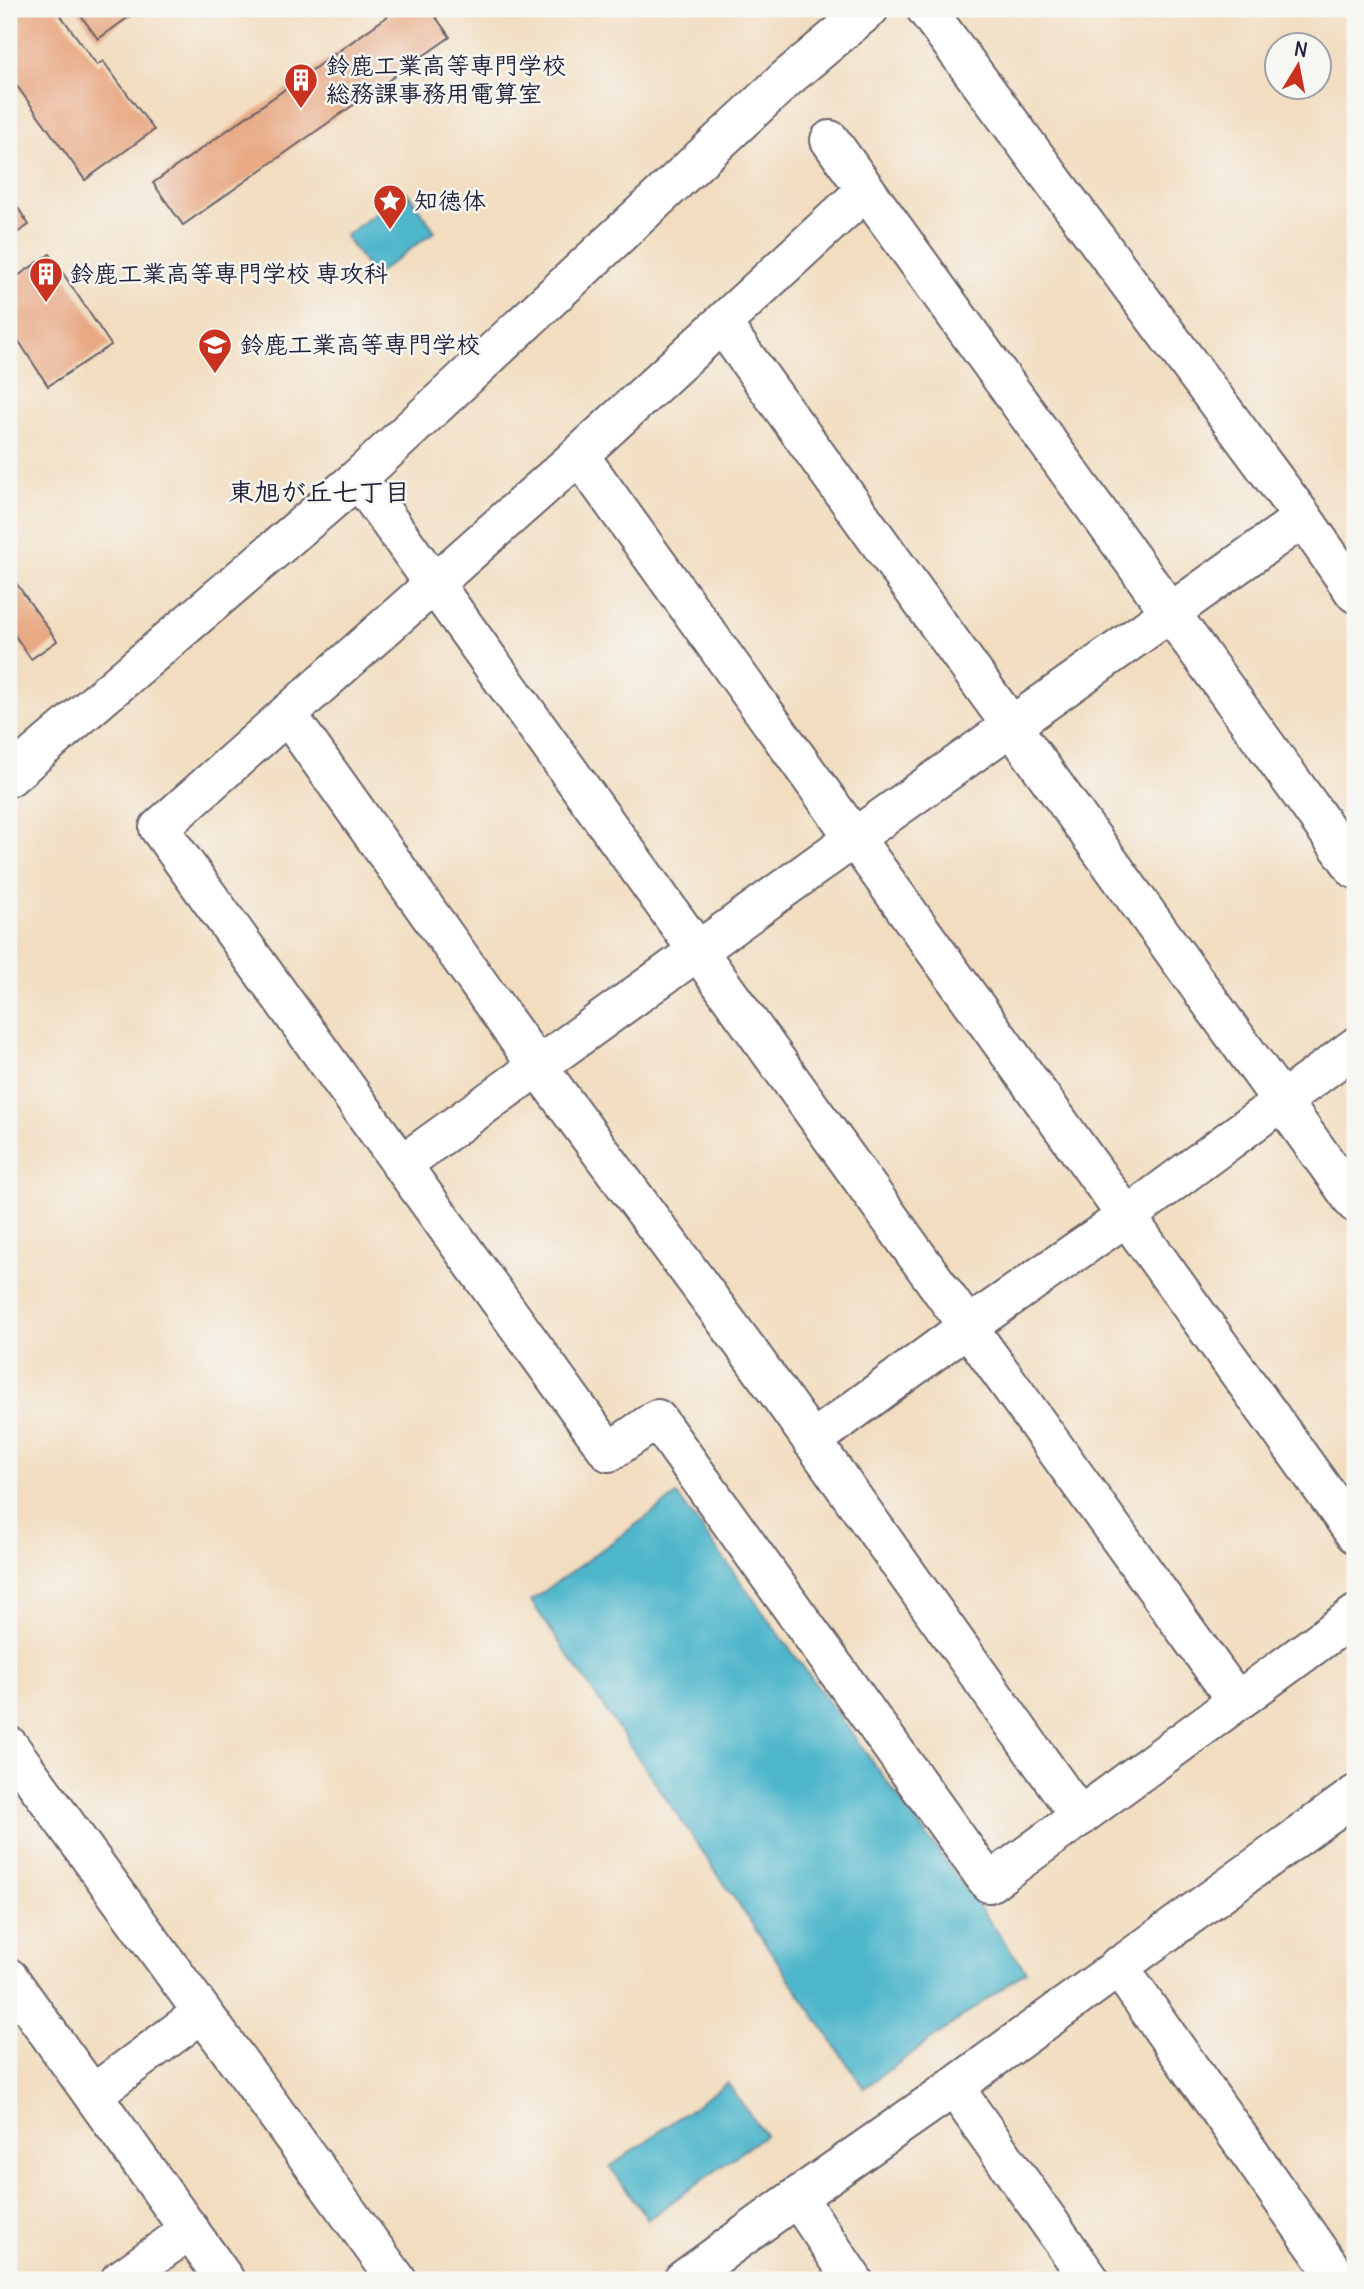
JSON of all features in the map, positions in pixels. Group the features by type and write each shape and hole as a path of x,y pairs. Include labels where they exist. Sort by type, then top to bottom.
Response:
{"street":[{"path":"9,777 358,478 786,79 869,9"},
{"path":"926,9 1303,518 1355,593"},
{"path":"830,140 1355,869"},
{"path":"866,190 579,455 159,828 609,1452 657,1419 989,1883 1355,1615"},
{"path":"722,324 1355,1203"},
{"path":"579,455 1355,1534"},
{"path":"358,478 1236,1700"},
{"path":"401,1165 1303,518"},
{"path":"288,714 538,1067 812,1441 1080,1817"},
{"path":"812,1441 967,1327 1126,1216 1355,1046"},
{"path":"9,1746 397,2280"},
{"path":"683,2280 1355,1795"},
{"path":"1118,1966 1339,2280"},
{"path":"9,1978 225,2280"},
{"path":"93,2094 202,2012"},
{"path":"954,2087 1090,2280"},
{"path":"797,2197 853,2280"},
{"path":"120,2280 190,2230"}],"water":[{"path":"406,191 435,231 374,276 345,236"},
{"path":"677,1495 1026,1971 864,2088 531,1601"},
{"path":"727,2083 765,2135 648,2219 610,2167"}],"building":[{"path":"9,9 56,9 97,65 103,61 154,130 85,180 9,75"},
{"path":"76,9 140,9 98,39"},
{"name":"鈴鹿工業高等専門学校 総務課事務用電算室","path":"398,9 430,9 450,37 183,225 153,183"},
{"path":"9,194 29,225 9,238"},
{"name":"鈴鹿工業高等専門学校 専攻科","path":"50,254 111,345 48,386 9,326 9,282"},
{"path":"9,573 57,641 31,659 9,627"}],"place":[{"name":"鈴鹿工業高等専門学校 総務課事務用電算室","path":"301,110"},
{"name":"知徳体","path":"390,231"},
{"name":"鈴鹿工業高等専門学校 専攻科","path":"46,304"},
{"name":"鈴鹿工業高等専門学校","path":"215,375"}],"district":[{"name":"東旭が丘七丁目","path":"319,492"}]}
